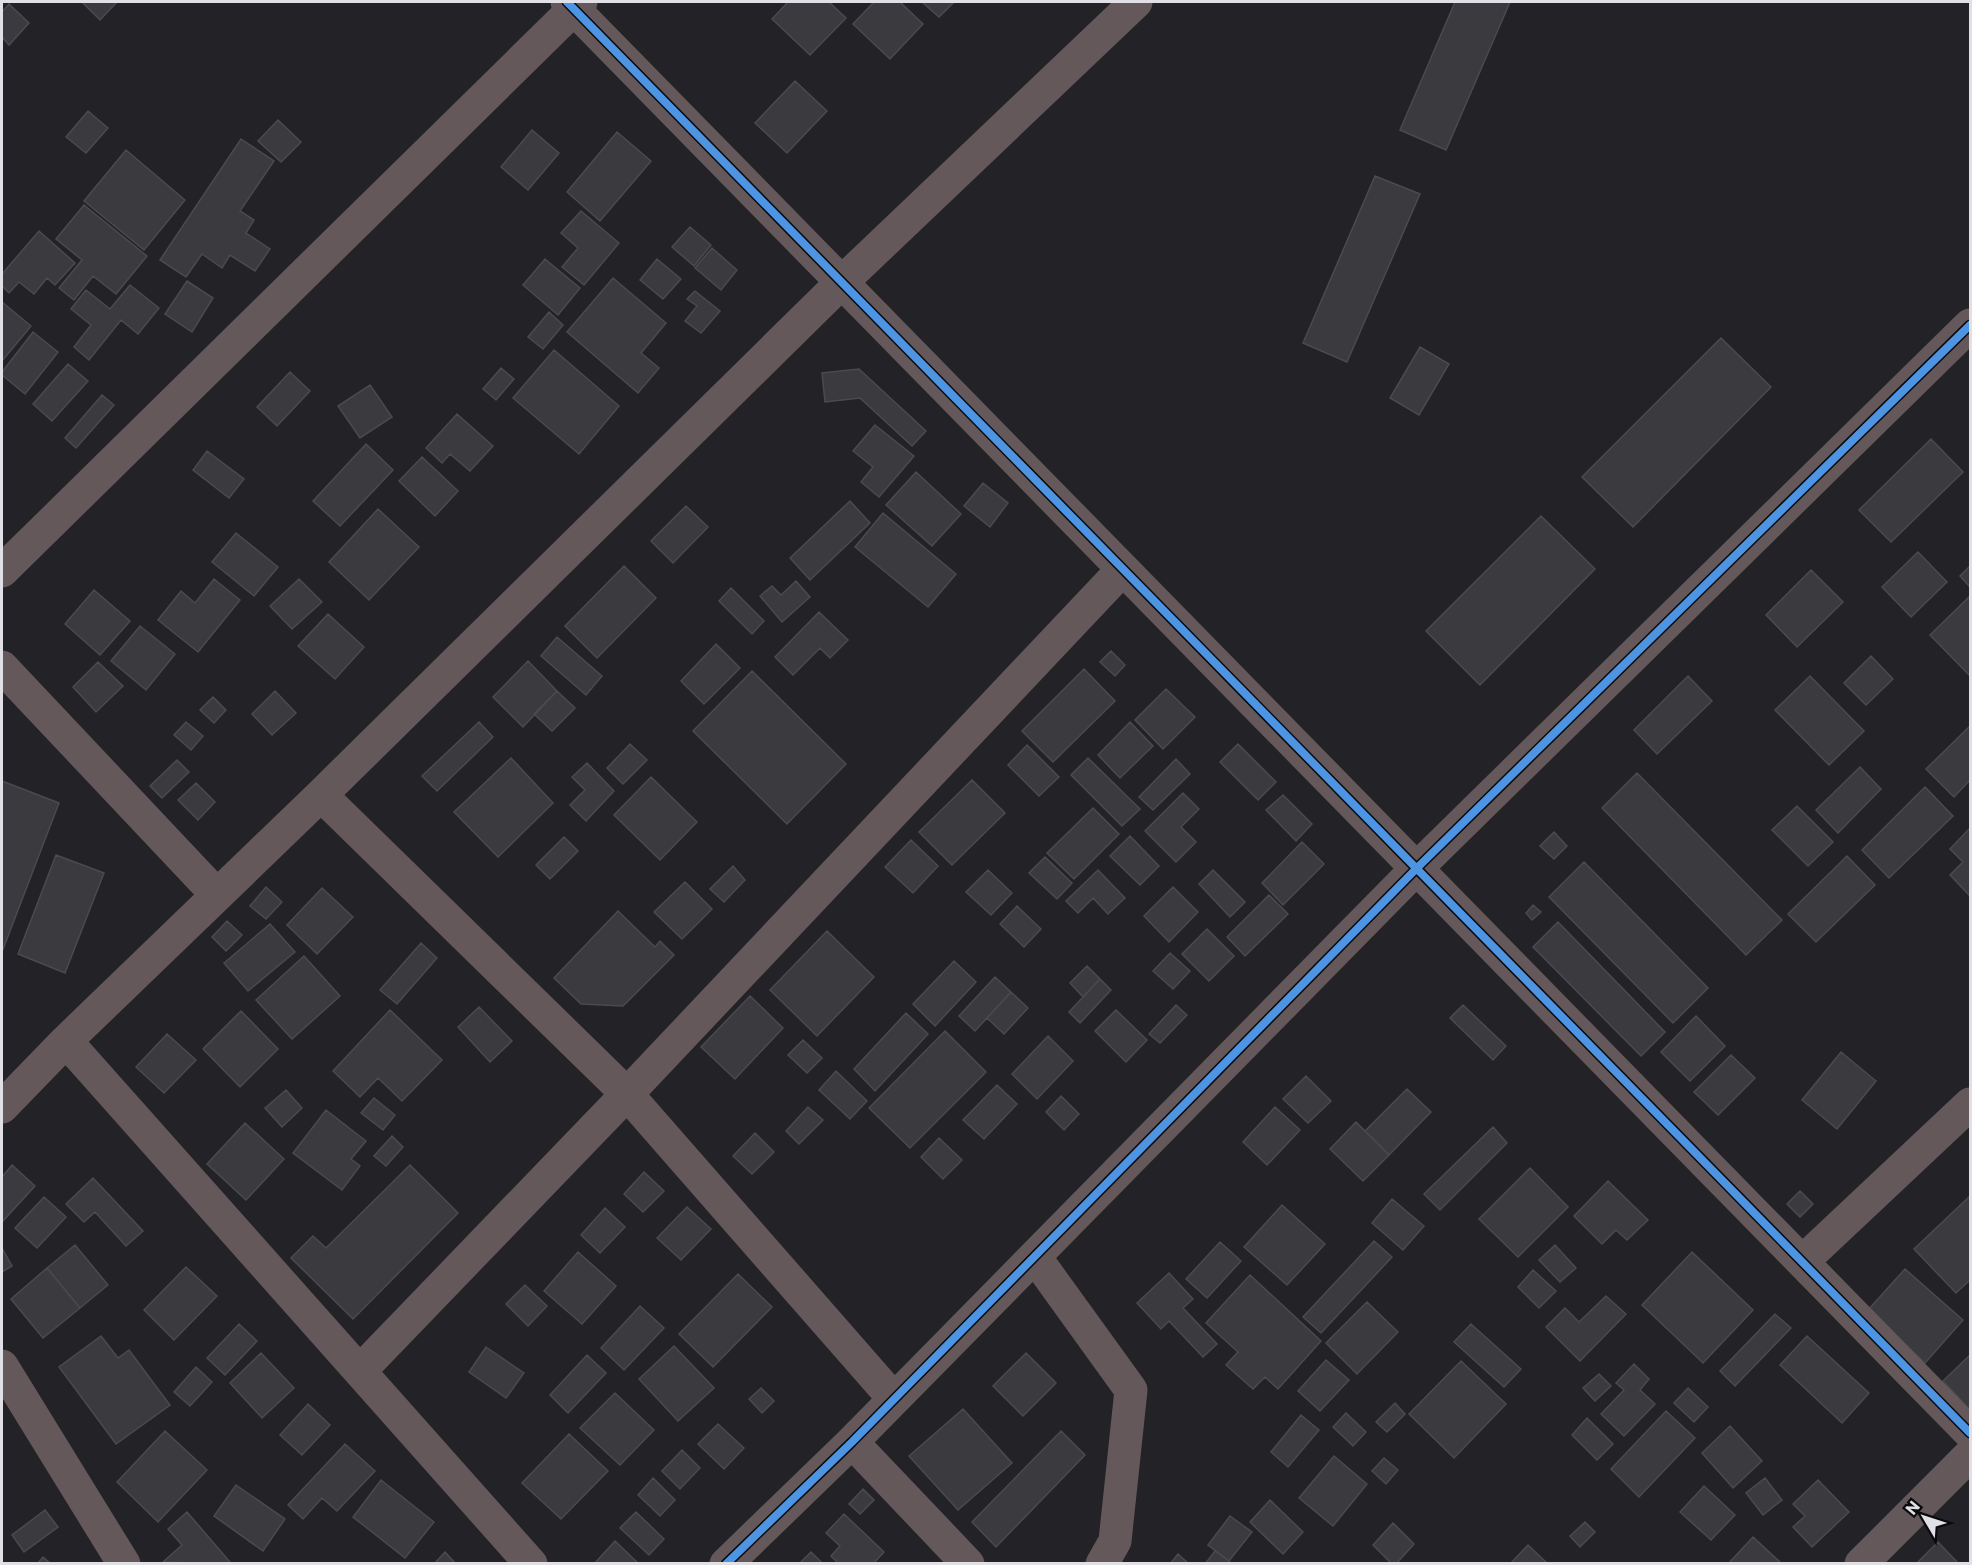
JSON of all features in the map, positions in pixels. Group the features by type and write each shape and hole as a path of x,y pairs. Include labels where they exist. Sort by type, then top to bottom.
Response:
{"street":[{"path":"2,1107 66,1041 321,795 842,282 1136,2"},
{"path":"2,571 574,4 842,282 1971,1433"},
{"path":"726,1563 852,1442 1417,868 1966,339"},
{"path":"360,1371 627,1094 1123,569"},
{"path":"2,667 217,895"},
{"path":"321,795 627,1094 894,1399"},
{"path":"66,1041 531,1563"},
{"path":"1803,1261 1971,1104"},
{"path":"1035,1257 1131,1390 1115,1541 1102,1563"},
{"path":"2,1366 124,1563"},
{"path":"852,1442 968,1563"},
{"path":"1861,1563 1971,1455"}],"building":[{"path":"117,2 100,20 83,3"},
{"path":"788,2 829,2 846,18 810,55 772,19"},
{"path":"874,2 900,2 923,24 890,59 853,24"},
{"path":"922,2 954,2 939,17"},
{"path":"1455,2 1510,2 1446,150 1400,130"},
{"path":"9,4 29,23 9,45 2,37 2,12"},
{"path":"795,81 827,111 787,153 755,123"},
{"path":"88,111 108,128 86,153 66,137"},
{"path":"278,120 301,142 281,162 258,141"},
{"path":"532,130 559,153 528,190 501,167"},
{"path":"617,132 651,161 600,221 567,192"},
{"path":"241,139 274,161 240,211 254,220 246,233 270,249 255,271 230,255 222,268 202,254 186,277 160,260"},
{"path":"126,150 185,200 144,250 84,201"},
{"path":"1375,176 1420,194 1347,362 1303,343"},
{"path":"84,205 147,256 116,294 93,276 74,300 59,288 82,260 56,239"},
{"path":"581,211 619,243 584,285 562,267 578,248 561,233"},
{"path":"690,227 711,245 694,266 672,247"},
{"path":"39,231 75,263 55,285 47,278 34,294 19,282 9,293 2,286 2,274"},
{"path":"712,248 737,270 721,290 695,268"},
{"path":"545,259 580,288 558,315 523,285"},
{"path":"657,259 681,279 663,299 640,280"},
{"path":"613,278 666,323 641,353 659,368 638,393 567,332"},
{"path":"187,281 213,298 192,332 165,314"},
{"path":"130,285 159,308 138,334 121,320 89,360 74,347 91,325 71,309 86,290 110,309"},
{"path":"695,291 720,311 701,333 685,321 697,306 687,299"},
{"path":"2,302 31,326 2,361"},
{"path":"549,312 563,325 543,349 528,337"},
{"path":"33,332 58,352 25,394 2,375 2,372"},
{"path":"1721,338 1771,387 1633,527 1582,477"},
{"path":"1420,347 1449,364 1419,415 1390,398"},
{"path":"554,350 619,406 579,454 513,398"},
{"path":"68,364 88,381 52,421 33,404"},
{"path":"501,368 514,379 496,400 483,389"},
{"path":"859,369 926,431 912,446 860,398 825,402 822,373"},
{"path":"290,372 310,391 277,426 257,407"},
{"path":"370,385 392,417 360,438 338,406"},
{"path":"102,395 114,405 76,448 65,438"},
{"path":"457,414 493,446 470,471 450,454 442,463 426,448"},
{"path":"875,425 914,456 879,497 861,482 873,467 853,451"},
{"path":"1931,439 1963,472 1891,542 1859,510"},
{"path":"366,444 393,470 340,526 313,501"},
{"path":"207,451 244,479 229,498 193,470"},
{"path":"422,457 458,491 435,516 399,481"},
{"path":"916,472 961,514 932,546 886,505"},
{"path":"983,483 1008,503 990,527 964,506"},
{"path":"850,501 870,523 810,580 790,558"},
{"path":"686,506 708,527 673,563 651,541"},
{"path":"378,509 419,547 369,600 329,562"},
{"path":"883,513 956,574 928,607 855,547"},
{"path":"1541,516 1595,569 1480,685 1426,631"},
{"path":"236,533 278,567 254,596 212,562"},
{"path":"1918,552 1947,582 1911,617 1882,587"},
{"path":"624,566 656,598 597,658 565,626"},
{"path":"1970,566 1970,587 1960,576"},
{"path":"1811,570 1843,602 1797,647 1766,615"},
{"path":"214,579 240,600 198,652 158,620 181,591 195,603"},
{"path":"299,579 322,602 292,629 270,606"},
{"path":"796,581 810,597 782,622 760,596 772,586 781,595"},
{"path":"731,588 764,621 752,634 719,601"},
{"path":"94,590 130,621 100,655 65,624"},
{"path":"1970,596 1970,676 1930,635"},
{"path":"819,612 848,640 830,658 820,648 793,675 775,657"},
{"path":"328,614 364,647 335,679 298,646"},
{"path":"140,626 175,654 146,690 111,661"},
{"path":"557,637 602,676 586,695 541,656"},
{"path":"716,644 740,668 704,704 681,681"},
{"path":"1111,651 1125,665 1115,676 1100,662"},
{"path":"1871,656 1893,679 1866,705 1844,683"},
{"path":"528,661 557,691 523,727 493,697"},
{"path":"98,662 123,686 96,712 73,687"},
{"path":"1084,669 1115,701 1053,762 1022,731"},
{"path":"752,671 846,764 787,824 693,731"},
{"path":"1688,676 1712,701 1657,754 1634,730"},
{"path":"1810,676 1864,731 1829,765 1775,710"},
{"path":"1166,689 1195,717 1163,749 1135,720"},
{"path":"275,691 296,713 272,735 252,714"},
{"path":"557,691 575,708 552,731 534,714"},
{"path":"213,697 226,710 214,723 200,710"},
{"path":"186,722 203,736 191,750 174,735"},
{"path":"479,722 493,737 437,791 422,776"},
{"path":"1130,722 1153,746 1120,778 1098,755"},
{"path":"1970,726 1970,780 1954,797 1926,769"},
{"path":"630,744 647,760 623,784 607,768"},
{"path":"1238,744 1276,782 1258,800 1220,762"},
{"path":"1027,745 1059,777 1039,796 1008,765"},
{"path":"511,758 553,803 498,857 454,812"},
{"path":"1088,758 1140,809 1122,826 1071,775"},
{"path":"1176,759 1190,774 1153,810 1139,797"},
{"path":"177,760 189,772 162,798 150,786"},
{"path":"587,763 614,791 586,821 570,805 585,790 572,777"},
{"path":"1860,767 1881,789 1838,833 1816,810"},
{"path":"1637,773 1782,920 1746,955 1602,808"},
{"path":"651,777 697,822 660,860 614,815"},
{"path":"972,780 1005,813 952,865 919,832"},
{"path":"2,781 59,803 2,952"},
{"path":"196,783 215,802 198,820 178,800"},
{"path":"1925,787 1953,816 1889,878 1862,850"},
{"path":"1183,793 1199,809 1181,827 1196,842 1176,862 1145,831"},
{"path":"1283,795 1312,824 1296,841 1266,810"},
{"path":"1797,806 1833,842 1808,866 1772,830"},
{"path":"1093,808 1119,834 1074,879 1047,853"},
{"path":"1970,828 1970,896 1950,875 1963,862 1950,849"},
{"path":"1554,832 1567,846 1554,859 1540,846"},
{"path":"1130,836 1159,866 1140,885 1110,856"},
{"path":"564,837 578,851 550,879 536,865"},
{"path":"911,840 938,866 913,893 885,867"},
{"path":"1302,842 1324,864 1283,905 1262,883"},
{"path":"56,855 104,873 65,973 18,954"},
{"path":"1847,856 1875,885 1816,942 1788,914"},
{"path":"1045,857 1072,883 1057,899 1029,873"},
{"path":"1584,862 1708,988 1673,1023 1549,897"},
{"path":"733,866 745,880 724,902 710,889"},
{"path":"988,870 1012,893 991,915 966,892"},
{"path":"1098,870 1125,898 1108,914 1093,898 1078,913 1066,901"},
{"path":"1213,870 1245,902 1230,917 1199,884"},
{"path":"685,882 712,909 682,939 654,912"},
{"path":"266,887 282,902 266,919 250,906"},
{"path":"1173,887 1198,912 1169,942 1144,916"},
{"path":"322,888 353,917 317,954 287,925"},
{"path":"1269,895 1288,914 1245,956 1227,937"},
{"path":"1533,905 1541,912 1532,920 1526,913"},
{"path":"1017,906 1041,929 1024,947 1000,924"},
{"path":"618,911 655,947 660,941 674,955 623,1006 581,1004 554,978"},
{"path":"227,921 242,935 226,951 212,937"},
{"path":"1558,922 1665,1032 1641,1056 1533,947"},
{"path":"270,924 295,952 248,991 224,963"},
{"path":"1207,929 1234,956 1209,981 1182,954"},
{"path":"827,931 874,977 817,1036 770,990"},
{"path":"421,943 437,958 397,1004 380,990"},
{"path":"1170,953 1190,971 1173,989 1153,971"},
{"path":"304,956 340,996 292,1039 256,1000"},
{"path":"954,961 976,982 935,1026 913,1004"},
{"path":"1087,966 1100,979 1083,997 1070,983"},
{"path":"995,977 1011,992 975,1031 959,1016"},
{"path":"1100,979 1111,990 1080,1023 1069,1012"},
{"path":"1011,992 1028,1008 1004,1034 987,1018"},
{"path":"750,996 783,1028 735,1079 701,1047"},
{"path":"1176,1005 1187,1015 1160,1043 1149,1034"},
{"path":"1463,1005 1506,1046 1493,1060 1450,1018"},
{"path":"479,1007 512,1041 490,1062 458,1027"},
{"path":"390,1010 442,1060 402,1101 378,1078 360,1097 333,1071"},
{"path":"1116,1010 1147,1040 1126,1062 1095,1031"},
{"path":"241,1011 278,1049 240,1087 203,1049"},
{"path":"906,1013 928,1034 875,1091 854,1069"},
{"path":"1696,1016 1725,1046 1690,1081 1661,1052"},
{"path":"945,1031 986,1072 910,1148 869,1108"},
{"path":"167,1034 196,1060 164,1093 136,1067"},
{"path":"1048,1036 1073,1061 1037,1099 1012,1074"},
{"path":"803,1040 822,1058 807,1073 788,1055"},
{"path":"1841,1052 1876,1081 1837,1129 1802,1100"},
{"path":"1731,1055 1755,1078 1718,1115 1694,1092"},
{"path":"836,1071 867,1101 850,1119 819,1090"},
{"path":"1306,1076 1331,1101 1308,1123 1283,1099"},
{"path":"997,1085 1017,1104 984,1139 963,1120"},
{"path":"1407,1089 1431,1112 1389,1155 1365,1131"},
{"path":"286,1090 302,1108 282,1127 265,1108"},
{"path":"1061,1096 1079,1114 1064,1130 1046,1112"},
{"path":"374,1098 395,1115 383,1130 361,1113"},
{"path":"808,1107 823,1120 799,1144 786,1131"},
{"path":"1275,1107 1300,1130 1267,1165 1243,1142"},
{"path":"326,1110 366,1141 351,1159 360,1166 342,1190 293,1153"},
{"path":"1356,1122 1389,1155 1363,1181 1330,1149"},
{"path":"245,1123 284,1159 246,1200 207,1164"},
{"path":"1493,1127 1507,1143 1440,1210 1424,1194"},
{"path":"755,1133 774,1152 752,1174 733,1156"},
{"path":"392,1136 403,1147 386,1166 374,1156"},
{"path":"939,1138 962,1160 943,1179 921,1157"},
{"path":"12,1165 35,1186 2,1222 2,1177"},
{"path":"410,1165 458,1213 353,1319 291,1258 313,1236 326,1248"},
{"path":"1530,1168 1568,1207 1518,1257 1479,1219"},
{"path":"644,1172 664,1191 643,1212 624,1194"},
{"path":"93,1178 143,1231 126,1246 95,1212 84,1222 66,1204"},
{"path":"1608,1181 1648,1220 1627,1240 1616,1230 1602,1244 1574,1216"},
{"path":"1800,1191 1813,1204 1800,1217 1787,1204"},
{"path":"1970,1196 1970,1280 1956,1293 1914,1249"},
{"path":"44,1197 66,1217 37,1248 15,1228"},
{"path":"1392,1199 1424,1226 1403,1250 1372,1223"},
{"path":"1282,1205 1325,1244 1287,1285 1244,1247"},
{"path":"687,1207 711,1229 681,1260 657,1238"},
{"path":"605,1208 625,1227 600,1253 581,1235"},
{"path":"1374,1241 1392,1257 1321,1333 1303,1317"},
{"path":"1220,1242 1241,1261 1207,1298 1186,1279"},
{"path":"75,1245 108,1285 80,1308 47,1268"},
{"path":"1555,1245 1576,1268 1560,1282 1539,1260"},
{"path":"2,1248 12,1266 2,1272"},
{"path":"578,1252 616,1286 582,1324 544,1291"},
{"path":"1692,1252 1753,1310 1703,1363 1642,1305"},
{"path":"186,1267 217,1296 174,1340 144,1310"},
{"path":"47,1268 80,1308 43,1338 11,1299"},
{"path":"1905,1269 1963,1320 1925,1363 1868,1310"},
{"path":"1533,1270 1556,1291 1539,1308 1518,1287"},
{"path":"1169,1273 1193,1299 1183,1308 1217,1344 1203,1357 1169,1321 1161,1329 1137,1303"},
{"path":"738,1274 772,1307 713,1367 679,1334"},
{"path":"1250,1275 1321,1341 1278,1389 1265,1377 1253,1389 1226,1365 1238,1352 1206,1323"},
{"path":"525,1285 547,1306 528,1326 506,1304"},
{"path":"1606,1296 1626,1314 1580,1361 1546,1327 1565,1308 1579,1322"},
{"path":"1367,1302 1398,1332 1357,1374 1326,1343"},
{"path":"640,1306 664,1328 624,1370 601,1348"},
{"path":"1775,1314 1791,1328 1735,1386 1720,1371"},
{"path":"239,1324 257,1341 225,1375 207,1358"},
{"path":"1471,1324 1521,1369 1504,1387 1454,1342"},
{"path":"101,1336 118,1358 129,1350 170,1405 116,1444 59,1367"},
{"path":"1807,1336 1869,1393 1842,1423 1780,1365"},
{"path":"674,1346 714,1388 678,1421 639,1379"},
{"path":"486,1347 524,1373 506,1398 469,1372"},
{"path":"261,1353 294,1388 262,1418 230,1383"},
{"path":"1026,1353 1056,1383 1023,1416 993,1386"},
{"path":"587,1355 606,1373 568,1413 550,1395"},
{"path":"1970,1355 1970,1410 1943,1381"},
{"path":"1326,1360 1349,1380 1320,1411 1298,1391"},
{"path":"1461,1361 1506,1404 1454,1458 1409,1414"},
{"path":"1634,1364 1649,1379 1640,1390 1655,1404 1624,1436 1601,1414 1624,1390 1616,1383"},
{"path":"196,1367 212,1382 190,1406 174,1392"},
{"path":"1599,1374 1611,1386 1595,1401 1583,1388"},
{"path":"761,1388 774,1401 762,1413 749,1399"},
{"path":"1688,1388 1708,1407 1694,1422 1674,1403"},
{"path":"615,1393 654,1430 620,1465 580,1428"},
{"path":"1395,1403 1405,1414 1387,1432 1376,1422"},
{"path":"308,1404 330,1425 302,1455 280,1435"},
{"path":"963,1409 1012,1463 958,1510 909,1456"},
{"path":"1666,1411 1695,1438 1639,1497 1611,1469"},
{"path":"1346,1413 1366,1432 1353,1446 1333,1427"},
{"path":"1301,1415 1319,1430 1288,1467 1271,1452"},
{"path":"1587,1418 1613,1444 1597,1460 1572,1435"},
{"path":"718,1424 744,1448 724,1469 698,1444"},
{"path":"1730,1426 1762,1461 1733,1488 1702,1453"},
{"path":"165,1431 207,1470 158,1522 117,1482"},
{"path":"1061,1431 1085,1455 996,1547 972,1522"},
{"path":"569,1434 608,1471 561,1519 522,1483"},
{"path":"345,1444 375,1471 337,1511 322,1498 303,1519 288,1505"},
{"path":"682,1450 700,1468 680,1489 662,1471"},
{"path":"1334,1456 1367,1484 1333,1526 1299,1498"},
{"path":"1384,1458 1398,1470 1386,1484 1372,1471"},
{"path":"653,1478 675,1500 660,1516 638,1495"},
{"path":"1765,1478 1782,1500 1763,1515 1746,1493"},
{"path":"381,1480 434,1522 405,1558 353,1517"},
{"path":"1818,1480 1849,1512 1812,1547 1793,1527 1805,1516 1793,1504"},
{"path":"236,1485 285,1519 263,1551 214,1516"},
{"path":"1704,1486 1735,1515 1711,1540 1680,1512"},
{"path":"863,1489 874,1500 860,1514 849,1504"},
{"path":"1270,1500 1303,1532 1283,1554 1250,1522"},
{"path":"45,1510 58,1527 24,1552 12,1535"},
{"path":"187,1512 230,1562 229,1564 163,1562 182,1545 168,1529"},
{"path":"636,1512 664,1539 649,1555 620,1528"},
{"path":"844,1514 884,1552 873,1564 839,1564 831,1556 840,1546 826,1533"},
{"path":"1230,1516 1252,1532 1229,1561 1208,1545"},
{"path":"1585,1522 1595,1532 1580,1547 1570,1536"},
{"path":"1393,1523 1414,1544 1396,1564 1392,1564 1373,1545"},
{"path":"1753,1537 1782,1564 1728,1564"},
{"path":"615,1541 639,1564 594,1564"},
{"path":"1938,1542 1959,1564 1916,1564"},
{"path":"1528,1545 1548,1564 1510,1564"},
{"path":"1215,1551 1229,1561 1232,1564 1205,1564"},
{"path":"445,1552 456,1564 434,1564"},
{"path":"811,1552 823,1564 799,1564"},
{"path":"1178,1554 1189,1564 1170,1564"},
{"path":"43,1557 51,1564 37,1564"}],"cycle path":[{"path":"567,2 1970,1433"},
{"path":"726,1564 852,1442 1417,868 1970,325"}]}
